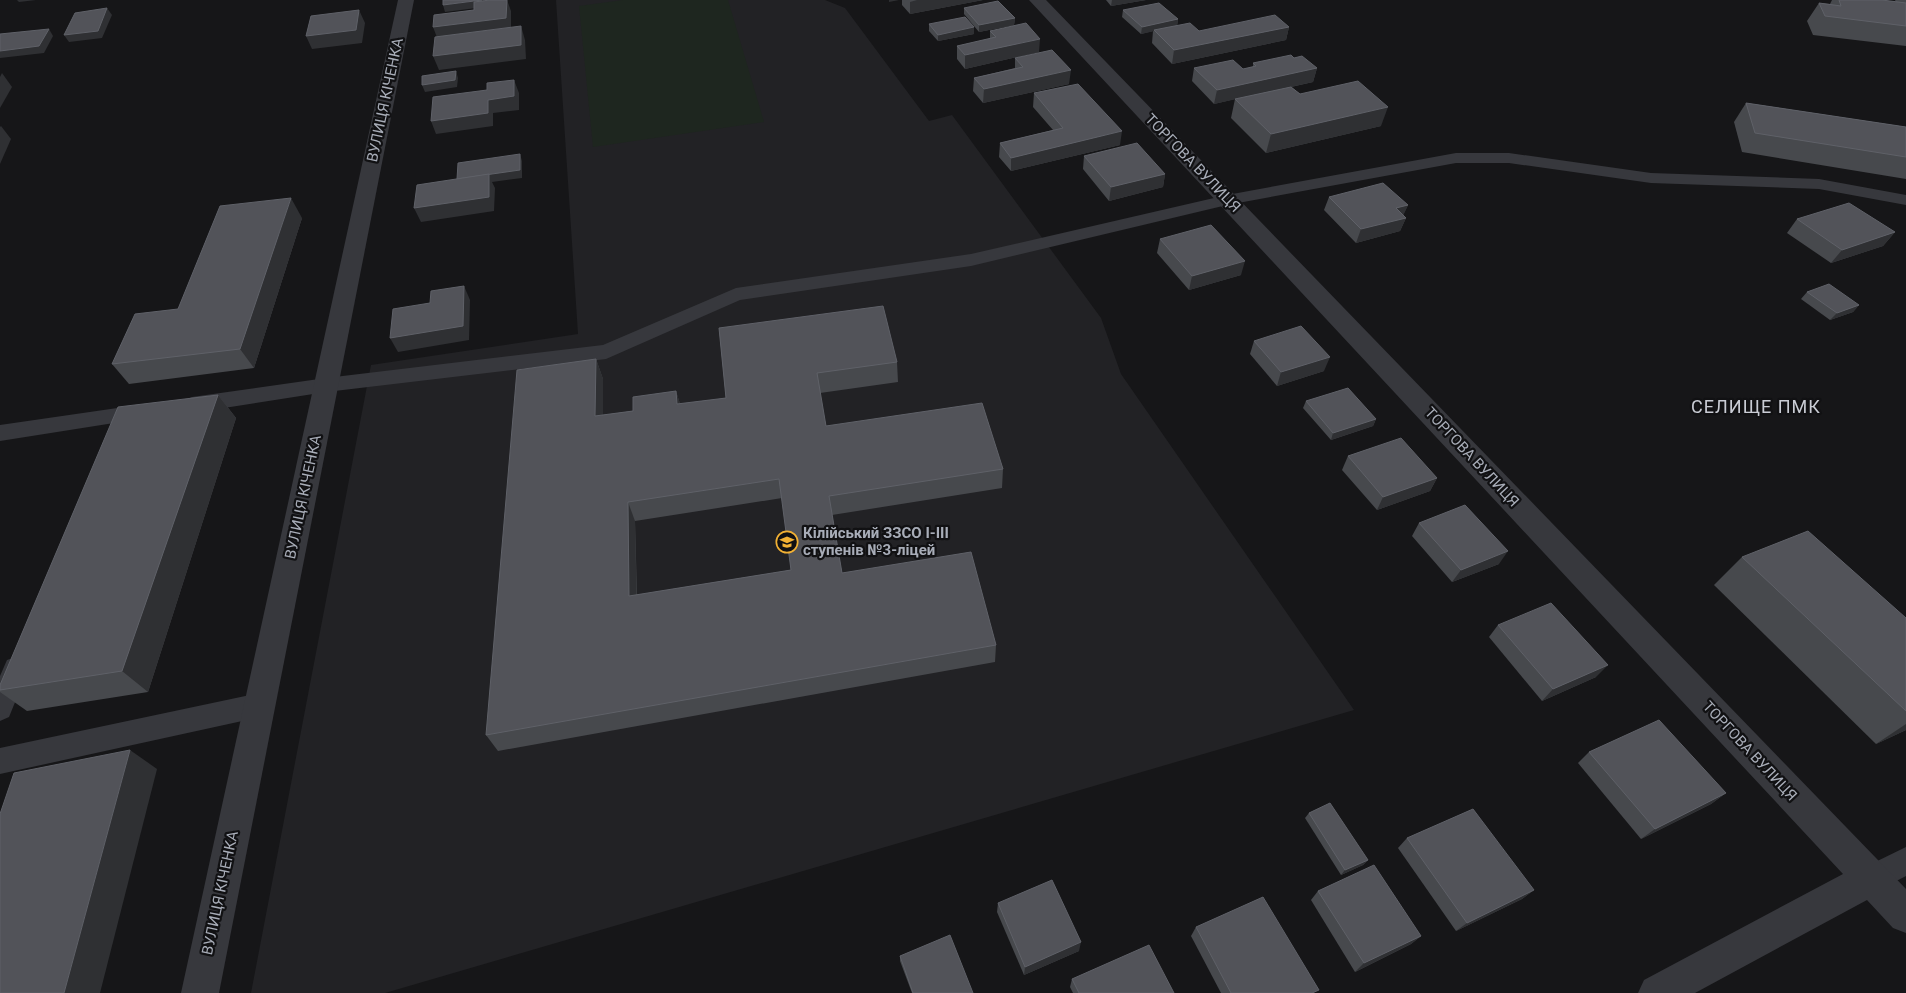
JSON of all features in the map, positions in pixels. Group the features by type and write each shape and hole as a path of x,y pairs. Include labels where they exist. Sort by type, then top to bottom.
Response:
{"street":[{"name":"ВУЛИЦЯ КІЧЕНКА","path":"200,993 406,0"},
{"name":"ТОРГОВА ВУЛИЦЯ","path":"1036,0 1906,915"},
{"path":"1657,993 1872,879"}],"lane":[{"path":"0,433 326,385 606,352 736,294 971,260 1228,200 1456,158 1509,158 1651,178 1820,184 1906,200"},
{"path":"113,442 124,415"},
{"path":"0,709 26,646"},
{"path":"0,760 260,705"},
{"path":"1872,879 1906,861"}],"shaded area":[{"name":"Кілійський ЗЗСО І-ІІІ ступенів №3-ліцей","path":"556,0 825,0 845,8 929,121 952,115 1101,318 1121,374 1354,710 385,993 251,993 371,365 578,334"},
{"path":"623,0 728,0 764,122 593,147 579,6"}],"building":[{"path":"443,0 482,0 443,5"},
{"path":"507,0 506,18 433,27 434,15 474,10 474,2"},
{"path":"1839,0 1882,0 1906,3 1906,26 1825,16 1819,3 1841,6"},
{"path":"998,1 1015,18 979,25 964,8"},
{"path":"1159,3 1178,19 1142,27 1123,10"},
{"path":"107,8 98,31 64,35 75,13"},
{"path":"359,10 356,30 306,36 311,16"},
{"path":"1275,15 1289,27 1174,50 1154,30 1190,23 1199,31"},
{"path":"965,17 974,27 938,35 929,24"},
{"path":"1026,23 1040,39 965,55 957,46 996,37 990,31"},
{"path":"521,26 521,45 433,56 435,37"},
{"path":"49,29 39,46 0,51 0,34"},
{"path":"1052,50 1071,70 984,89 974,78 1023,67 1015,58"},
{"path":"1291,55 1294,58 1302,56 1317,68 1217,90 1194,68 1233,60 1243,69 1256,66 1253,63"},
{"path":"456,71 455,80 422,85 422,76"},
{"path":"514,80 514,96 488,100 488,113 431,121 433,97 487,90 487,83"},
{"path":"1358,81 1388,107 1271,134 1235,99 1291,87 1300,94"},
{"path":"1078,84 1122,131 1011,158 1000,143 1063,128 1034,93"},
{"path":"1746,103 1906,127 1906,157 1755,133"},
{"path":"1137,143 1165,174 1111,187 1084,156"},
{"path":"520,154 520,170 457,179 458,163"},
{"path":"489,174 489,197 414,208 417,185"},
{"path":"1383,183 1408,205 1396,208 1406,218 1361,229 1329,197"},
{"path":"291,198 240,349 112,364 135,314 178,309 220,206"},
{"path":"1849,203 1895,232 1842,250 1797,219"},
{"path":"1211,225 1245,261 1192,276 1160,239"},
{"path":"1829,284 1859,305 1837,313 1807,292"},
{"path":"464,286 463,326 390,338 393,309 430,303 431,291"},
{"path":"883,306 897,362 817,373 826,426 982,403 1003,469 829,496 842,573 971,552 996,645 486,735 517,370 596,359 595,416 633,411 633,397 676,391 677,404 726,398 719,328","holes":["779,479 791,570 629,596 628,502"]},
{"path":"1301,326 1330,357 1281,372 1254,341"},
{"path":"1348,388 1376,419 1333,433 1306,401"},
{"path":"218,395 122,671 0,690 0,685 118,407"},
{"path":"1401,438 1437,478 1383,497 1348,456"},
{"path":"1465,505 1508,551 1461,570 1419,523"},
{"path":"1808,531 1906,618 1906,711 1742,557"},
{"path":"1551,603 1608,665 1553,689 1498,625"},
{"path":"1659,720 1726,793 1655,829 1589,752"},
{"path":"130,750 64,993 0,993 0,814 14,773"},
{"path":"1330,803 1368,860 1345,870 1309,813"},
{"path":"1473,809 1534,890 1467,923 1407,838"},
{"path":"1374,865 1421,936 1364,963 1318,891"},
{"path":"1052,880 1081,942 1025,967 998,903"},
{"path":"1263,897 1319,990 1312,993 1231,993 1196,927"},
{"path":"950,935 973,993 913,993 900,956"},
{"path":"1149,945 1174,993 1079,993 1072,979"}],"place":[{"name":"Кілійський ЗЗСО І-ІІІ ступенів №3-ліцей","path":"787,542"}],"district":[{"name":"СЕЛИЩЕ ПМК","path":"1756,406"}]}
